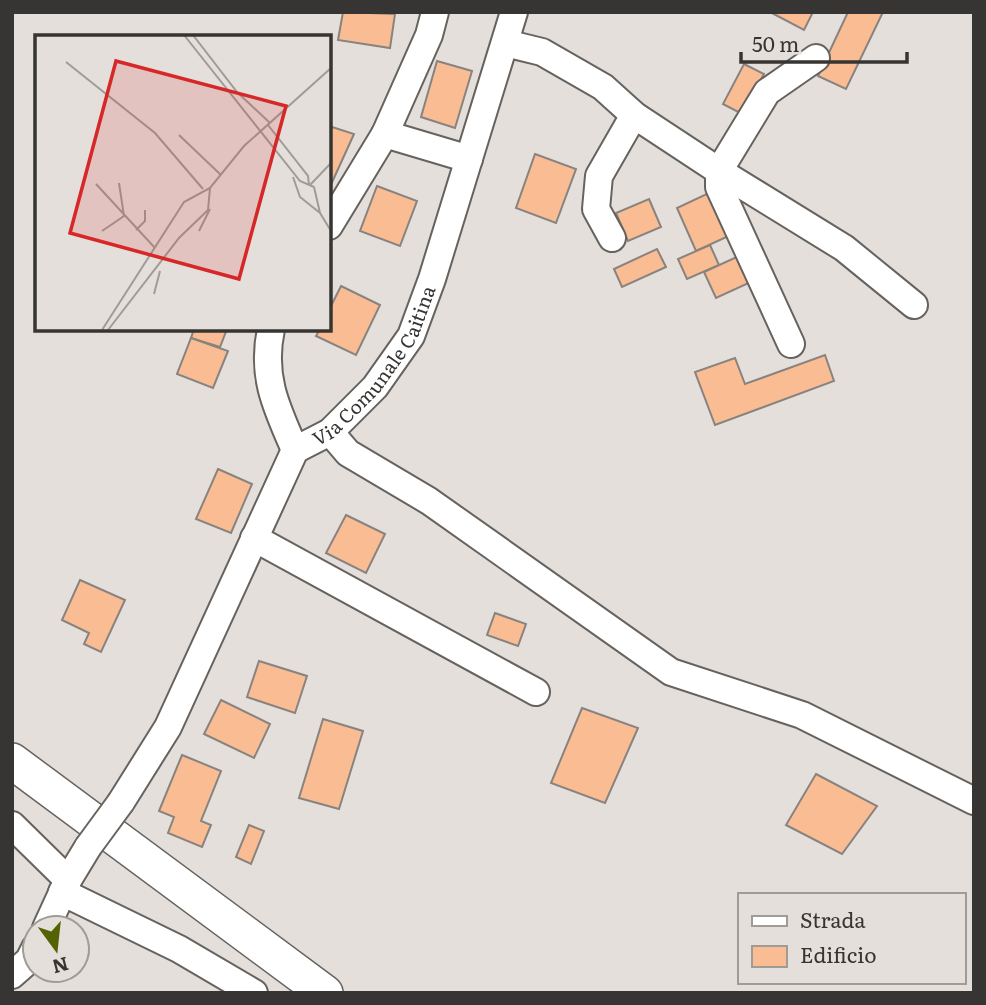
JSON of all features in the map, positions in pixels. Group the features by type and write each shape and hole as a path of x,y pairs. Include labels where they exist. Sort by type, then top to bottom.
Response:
{"main road":[{"path":"12,761 325,993"}],"street":[{"path":"331,223 385,134 429,35 435,12"},
{"name":"Via Comunale Caitina","path":"65,886 168,727 295,450 330,432 375,387 411,336 432,279 514,12"},
{"path":"505,43 542,52 603,86 634,115 719,172 844,248 914,305"},
{"path":"791,344 719,187 719,172 766,92 816,58"},
{"path":"612,238 596,209 599,176 634,115"},
{"path":"385,134 470,159"},
{"path":"265,337 274,402 295,450"},
{"path":"330,432 348,453 429,501 671,672 802,715 974,801"},
{"path":"254,538 536,692"},
{"path":"12,825 65,886 254,993"},
{"path":"52,914 65,886"}],"building":[{"path":"343,12 395,14 390,48 338,40"},
{"path":"770,12 813,12 804,30"},
{"path":"848,12 883,12 846,89 818,76"},
{"path":"437,61 472,71 455,128 421,117"},
{"path":"744,64 764,74 742,114 723,104"},
{"path":"331,127 354,134 331,185"},
{"path":"535,154 576,169 556,223 516,208"},
{"path":"377,186 417,201 400,246 360,231"},
{"path":"713,191 733,234 696,251 677,208"},
{"path":"649,199 661,227 628,241 616,213"},
{"path":"710,245 719,265 687,279 678,259"},
{"path":"657,249 666,267 622,287 614,269"},
{"path":"741,255 753,281 716,298 704,272"},
{"path":"341,286 380,305 356,355 316,336 319,331 331,331 331,306"},
{"path":"193,331 226,331 220,347 191,338"},
{"path":"191,338 228,351 213,388 177,374"},
{"path":"825,355 834,381 715,425 695,372 735,358 745,384"},
{"path":"218,469 252,484 231,533 196,519"},
{"path":"346,515 385,534 366,573 326,553"},
{"path":"80,580 125,600 101,652 84,644 89,633 62,620"},
{"path":"495,613 526,624 518,646 487,635"},
{"path":"259,661 307,676 295,713 247,697"},
{"path":"221,700 270,724 254,758 204,734"},
{"path":"582,708 638,728 605,803 551,783"},
{"path":"323,719 363,731 339,809 299,798"},
{"path":"182,755 221,771 201,821 211,825 202,847 168,833 174,817 159,811"},
{"path":"816,774 877,806 842,854 786,825"},
{"path":"249,825 264,831 251,864 236,857"}]}
